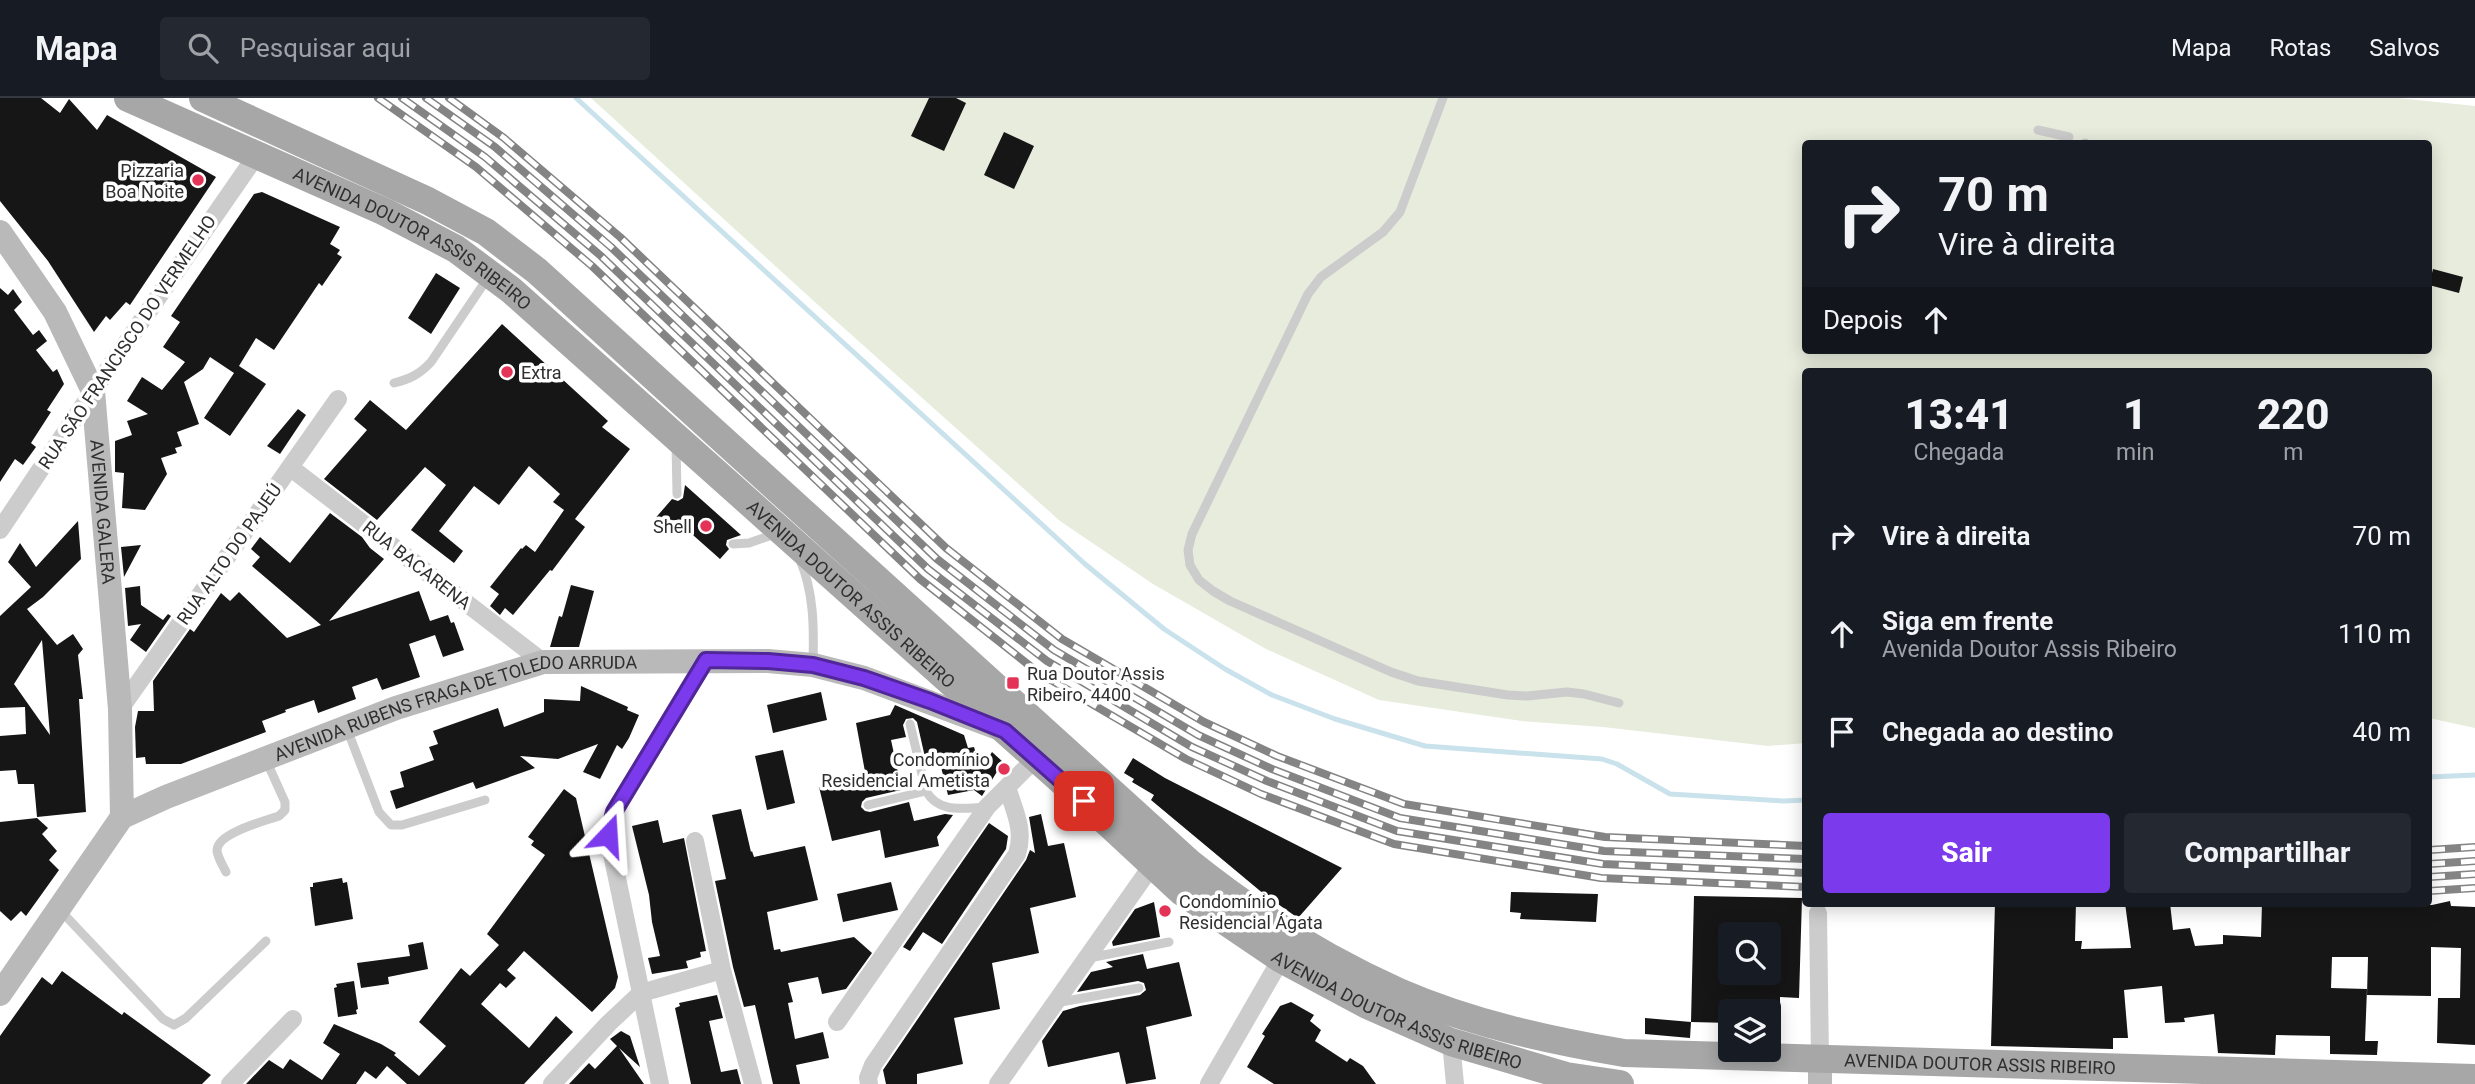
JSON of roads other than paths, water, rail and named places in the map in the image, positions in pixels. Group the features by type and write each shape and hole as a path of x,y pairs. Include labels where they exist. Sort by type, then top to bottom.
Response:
{"main road":[{"name":"AVENIDA DOUTOR ASSIS RIBEIRO","path":"128,98 385,212 456,249 490,274 786,534 1182,892 1281,959 1367,1005 1451,1042 1566,1076 1620,1084"},
{"name":"AVENIDA DOUTOR ASSIS RIBEIRO","path":"203,98 428,201 486,232 537,271 1191,864 1234,898 1326,955 1399,992 1455,1013 1570,1044 1624,1054 1820,1072 2475,1077"}],"street":[{"name":"RUA SÃO FRANCISCO DO VERMELHO","path":"0,530 256,156"},
{"name":"AVENIDA GALERA","path":"2,238 55,312 93,391 120,709 122,817"},
{"name":"RUA ALTO DO PAJEÚ","path":"120,709 338,399"},
{"name":"RUA BACARENA","path":"291,468 543,662"},
{"name":"AVENIDA RUBENS FRAGA DE TOLEDO ARRUDA","path":"122,817 166,797 396,708 543,662 706,660 813,665 864,678 1005,731"},
{"path":"660,1084 608,835 614,812 706,660"},
{"path":"837,1022 987,807 1036,758"},
{"path":"869,1084 868,1078 873,1065 1017,854 1021,841 1020,826 1007,788"},
{"path":"2,984 122,817"},
{"path":"695,841 722,971 753,1084"},
{"path":"998,1084 1153,864"},
{"path":"1818,913 1820,1072"},
{"path":"1209,1084 1281,959"},
{"path":"552,1084 641,993 722,971"},
{"path":"230,1084 293,1019"},
{"path":"1451,1042 1455,1084"}],"lane":[{"path":"1443,98 1400,212 1383,232 1321,277 1308,294 1192,534 1188,551 1190,565 1199,580 1230,601 1391,672 1418,681 1527,696 1567,692 1619,703"},
{"path":"2038,130 2069,137"},
{"path":"394,383 415,376 431,362 490,274"},
{"path":"676,436 677,494"},
{"path":"733,544 786,534 808,579 814,636 813,665"},
{"path":"910,724 926,790 936,803 945,807 987,807"},
{"path":"346,727 379,811 391,824 402,825 485,800"},
{"path":"226,872 217,852 223,838 279,816 285,810 285,802 265,758"},
{"path":"868,804 926,790"},
{"path":"59,908 163,1019 174,1024 181,1023 266,941"},
{"path":"1084,959 1169,942"},
{"path":"1053,1004 1139,988"}],"waterway":[{"path":"576,98 1085,564 1164,629 1225,669 1272,695 1335,719 1425,746 1602,759 1617,764 1670,794 1802,800"},
{"path":"2432,777 2475,775"}],"railway":[{"path":"378,98 476,167 592,266 920,579 1039,673 1186,759 1261,794 1394,844 1601,878 1802,887"},
{"path":"402,98 485,157 601,256 928,569 1047,661 1192,747 1267,781 1397,831 1603,864 1802,873"},
{"path":"426,98 495,147 611,247 937,559 1054,650 1198,735 1272,769 1400,818 1604,851 1802,859"},
{"path":"449,98 504,138 620,237 946,548 1062,639 1204,722 1277,756 1404,804 1605,837 1802,846"},
{"path":"2432,850 2475,847"},
{"path":"2432,864 2475,861"},
{"path":"2432,877 2475,874"},
{"path":"2432,891 2475,888"}],"place":[{"name":"Pizzaria Boa Noite","path":"198,180"},
{"name":"Extra","path":"507,372"},
{"name":"Shell","path":"706,526"},
{"name":"Rua Doutor Assis Ribeiro, 4400","path":"1013,683"},
{"name":"Condomínio Residencial Ametista","path":"1004,769"},
{"name":"Condomínio Residencial Ágata","path":"1165,911"}]}
